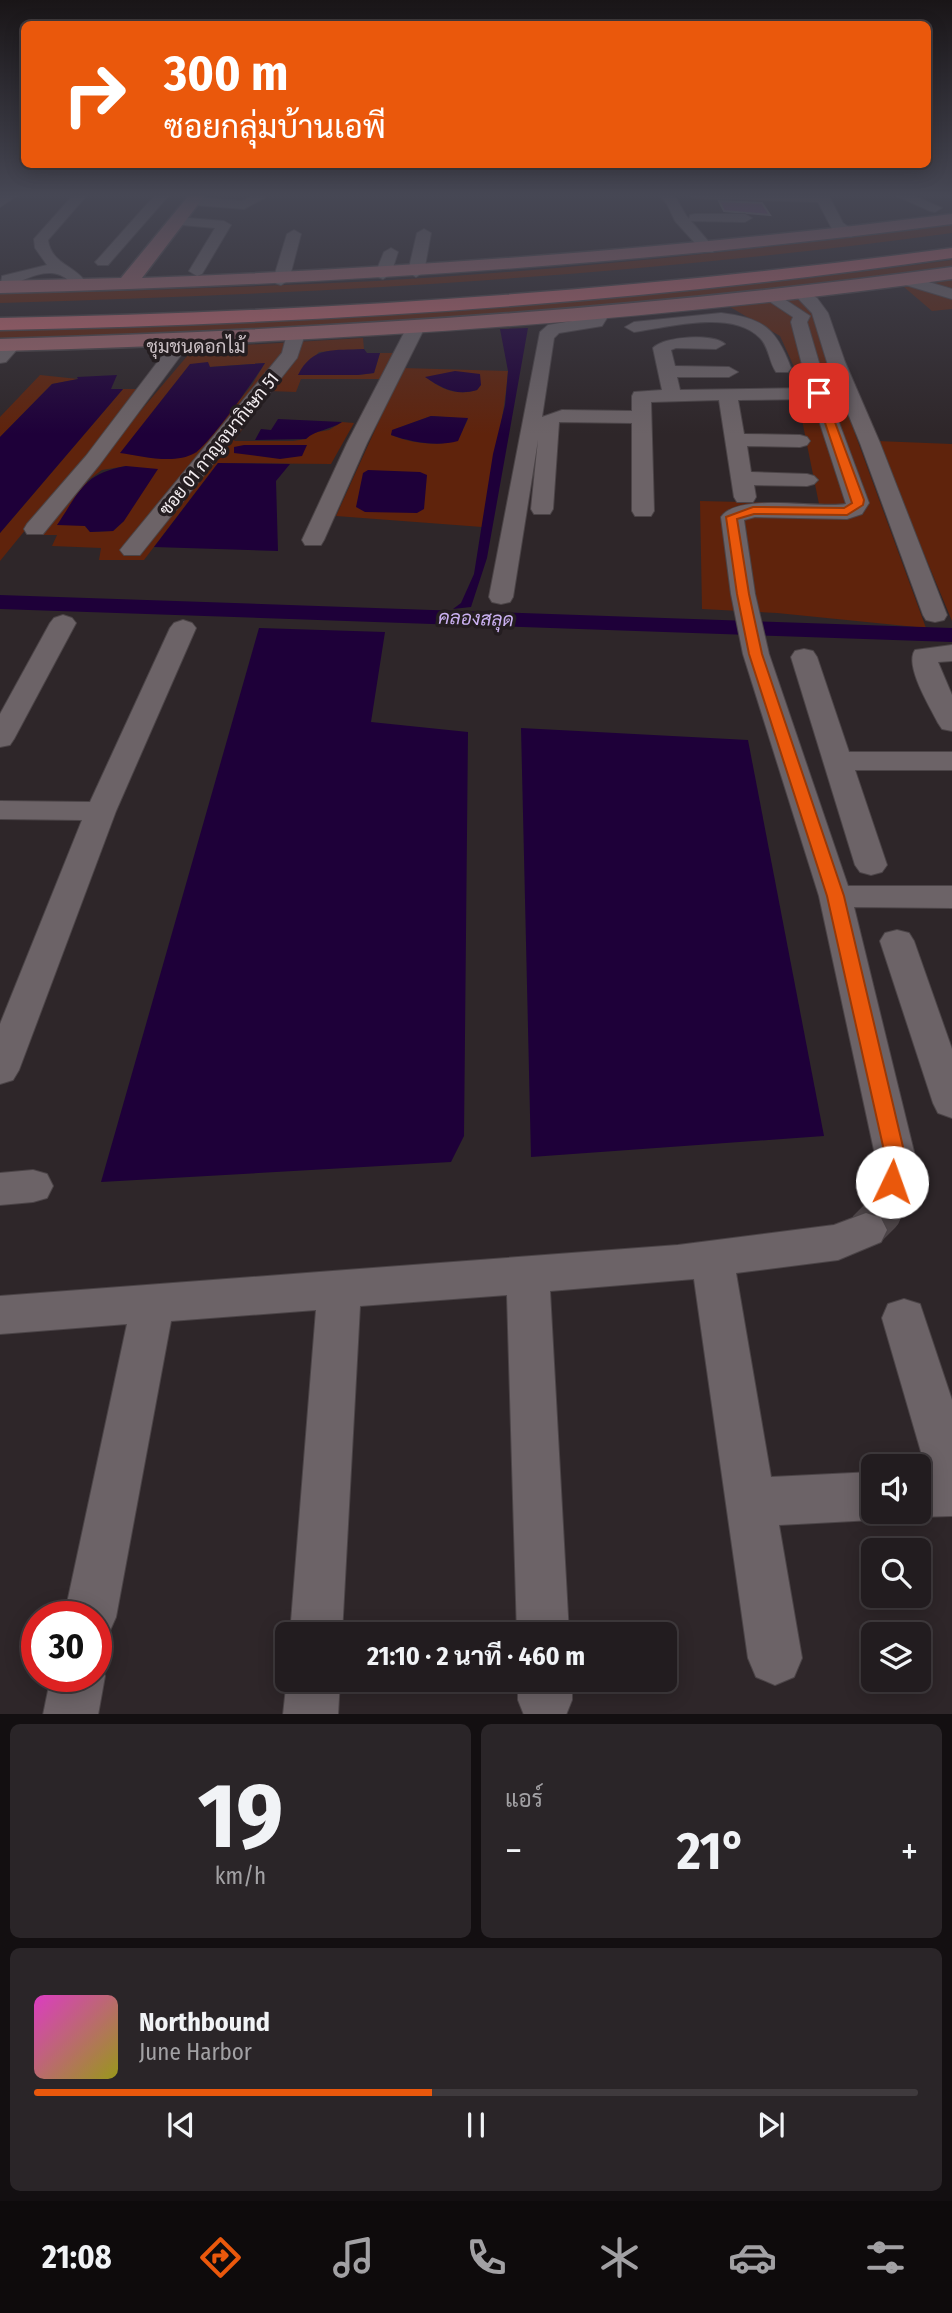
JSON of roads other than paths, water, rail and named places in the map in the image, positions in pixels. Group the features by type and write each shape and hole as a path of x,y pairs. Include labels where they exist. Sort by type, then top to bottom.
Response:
{"highway":[{"path":"0,310 253,303 489,288 644,274"},
{"path":"0,324 334,311 579,294 785,274"}],"main road":[{"path":"126,285 135,274"},
{"path":"0,286 126,285 383,274"},
{"path":"4,349 416,327 596,313 635,318 763,297 945,274"}],"street":[{"path":"0,286 14,275 20,274"},
{"path":"72,274 77,281 74,286"},
{"path":"281,280 283,274"},
{"path":"905,280 952,294"},
{"path":"801,293 811,300 820,313 836,362 870,443 935,615"},
{"path":"763,297 801,328 819,393 858,500 858,505 847,512 753,510 732,516 743,594 756,654 835,896 897,1164 892,1182"},
{"path":"501,597 546,336 554,329 596,322 599,318 596,313"},
{"path":"635,318 653,325 724,317 750,324 768,337 782,368"},
{"path":"313,540 357,443 416,327"},
{"path":"768,337 801,328"},
{"name":"ซอย 01 กาญจนากิเษก 51","path":"132,550 291,354 296,334"},
{"path":"34,529 93,460 184,339"},
{"path":"672,394 662,348 666,345 716,344"},
{"path":"667,371 729,372"},
{"path":"729,400 748,392 819,393"},
{"path":"643,512 641,396 672,394 791,407"},
{"path":"729,400 743,488 807,480"},
{"path":"542,509 550,419 562,416 640,417"},
{"path":"735,440 800,441"},
{"path":"0,739 63,623"},
{"path":"0,1070 101,811 183,628"},
{"path":"952,653 924,656 925,667 952,723"},
{"path":"804,657 871,865"},
{"path":"838,761 952,761"},
{"path":"0,810 101,811"},
{"path":"835,896 952,897"},
{"path":"897,941 952,1103"},
{"path":"0,1315 712,1259 838,1242 866,1230"},
{"path":"712,1259 775,1658"},
{"path":"528,1275 542,1622"},
{"path":"317,1622 339,1289"},
{"path":"93,1601 153,1303"},
{"path":"904,1318 952,1476"},
{"path":"931,1493 952,1492"},
{"path":"751,1502 861,1497"},
{"path":"70,1714 75,1692"},
{"path":"310,1714 312,1692"}],"waterway":[{"name":"คลองสลุด","path":"0,602 952,635"}],"tunnel":[{"path":"866,1230 882,1214 892,1182"}],"district":[{"name":"ชุมชนดอกไม้","path":"196,346"}]}
